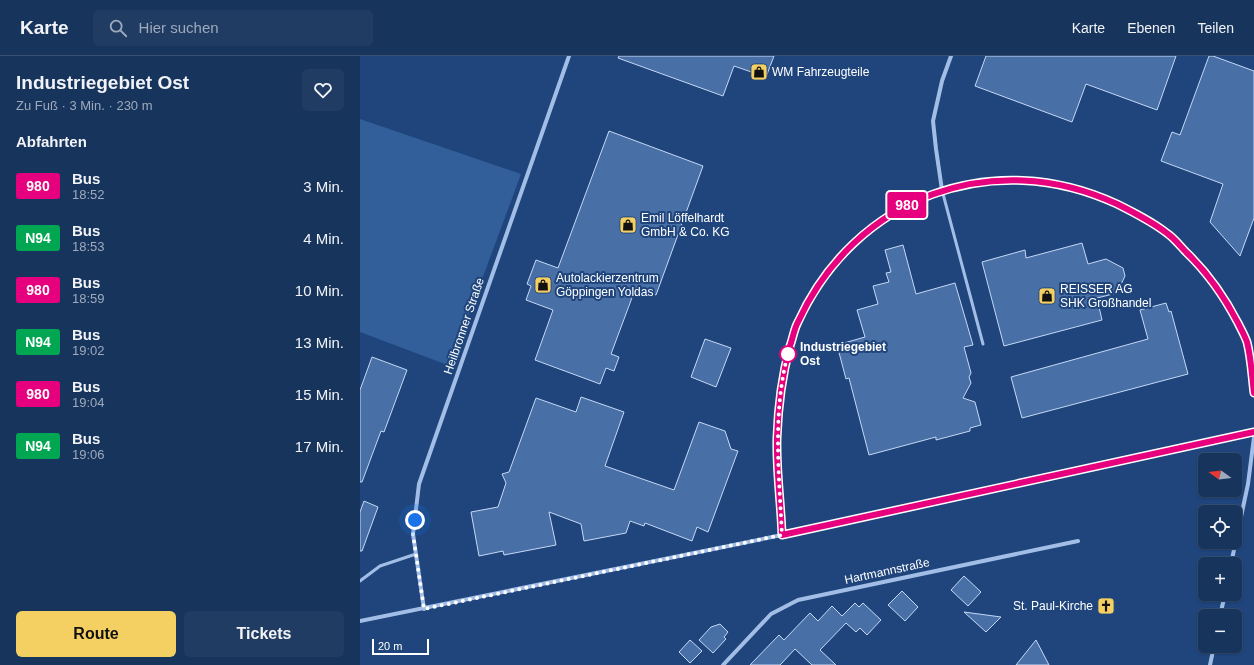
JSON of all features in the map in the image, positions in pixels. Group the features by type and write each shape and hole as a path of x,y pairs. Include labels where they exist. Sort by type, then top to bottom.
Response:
{"street":[{"name":"Heilbronner Straße","path":"424,609 413,534 419,484 570,56"},
{"path":"942,190 933,120 942,81 951,56"},
{"path":"782,535 777,439 785,363 797,323 824,275 867,231 901,208 942,190 988,181 1038,181 1073,188 1101,197 1149,221 1169,234 1202,268 1229,305 1247,342 1254,393"},
{"path":"360,621 782,535 1254,432"},
{"path":"1232,557 1248,484 1254,438"},
{"name":"Hartmannstraße","path":"723,665 771,614 798,600 1078,541"},
{"path":"1210,665 1213,653"}],"lane":[{"path":"942,190 983,344"},
{"path":"360,581 380,566 416,554"}],"shaded area":[{"path":"360,119 521,174 450,366 360,332"}],"building":[{"path":"619,56 774,56 766,77 734,66 723,96 618,58"},
{"path":"986,56 1176,56 1157,110 1086,84 1072,122 975,86"},
{"path":"1209,56 1213,56 1254,71 1254,218 1240,256 1210,222 1223,184 1161,161 1172,132 1180,135"},
{"name":"Emil Löffelhardt GmbH & Co. KG","path":"609,131 703,166 656,295 636,287 611,354 619,357 614,371 606,368 600,384 535,360 553,310 526,300 531,286 527,284 536,260 558,268"},
{"path":"1082,243 1088,264 1106,259 1123,268 1125,276 1117,293 1097,298 1102,320 1004,346 982,262 1025,250 1026,258"},
{"path":"903,245 916,294 955,283 973,345 964,347 971,373 969,377 971,383 963,398 975,402 981,425 970,428 970,431 936,440 936,437 869,455 849,378 846,379 837,345 865,337 857,310 878,304 873,286 889,282 886,273 891,272 885,250"},
{"path":"1166,303 1169,312 1171,311 1188,374 1022,418 1011,377 1148,339 1140,310"},
{"path":"705,339 731,348 716,387 691,377"},
{"path":"372,357 407,370 384,432 381,431 362,482 360,482 360,390"},
{"path":"581,397 624,412 605,466 674,490 699,422 725,431 731,449 738,451 708,532 697,527 692,541 645,523 644,526 630,521 626,533 584,541 581,524 549,512 556,545 504,555 503,551 479,556 471,512 498,507 506,483 502,474 509,472 536,398 576,412"},
{"path":"364,501 378,507 362,551 360,551 360,512"},
{"path":"964,576 981,592 968,606 951,590"},
{"path":"902,591 918,607 905,621 888,605"},
{"path":"855,603 859,607 863,603 881,620 867,635 860,628 856,632 846,623 820,650 836,665 812,665 795,649 780,665 750,665 779,635 784,640 810,613 818,621 832,606 842,616"},
{"path":"964,612 1001,617 986,632"},
{"path":"720,624 728,632 724,637 726,639 713,653 699,640 711,627"},
{"path":"690,640 702,651 690,663 679,652"},
{"path":"1036,640 1049,665 1016,665"}],"bus line":[{"name":"980","path":"1254,393 1247,342 1229,305 1202,268 1169,234 1128,209 1101,197 1073,188 1038,181 988,181 942,190 901,208 867,231 824,275 797,323 785,363 777,439 782,535 1254,432"}],"place":[{"name":"WM Fahrzeugteile","path":"759,72"},
{"name":"Emil Löffelhardt GmbH & Co. KG","path":"628,225"},
{"name":"Autolackierzentrum Göppingen Yoldas","path":"543,285"},
{"name":"REISSER AG SHK Großhandel","path":"1047,296"},
{"name":"Industriegebiet Ost","path":"788,354"},
{"name":"St. Paul-Kirche","path":"1106,606"}],"route":[{"path":"415,520 413,534 424,609 782,535 777,439 781,392 785,363 789,350 788,354"}]}
